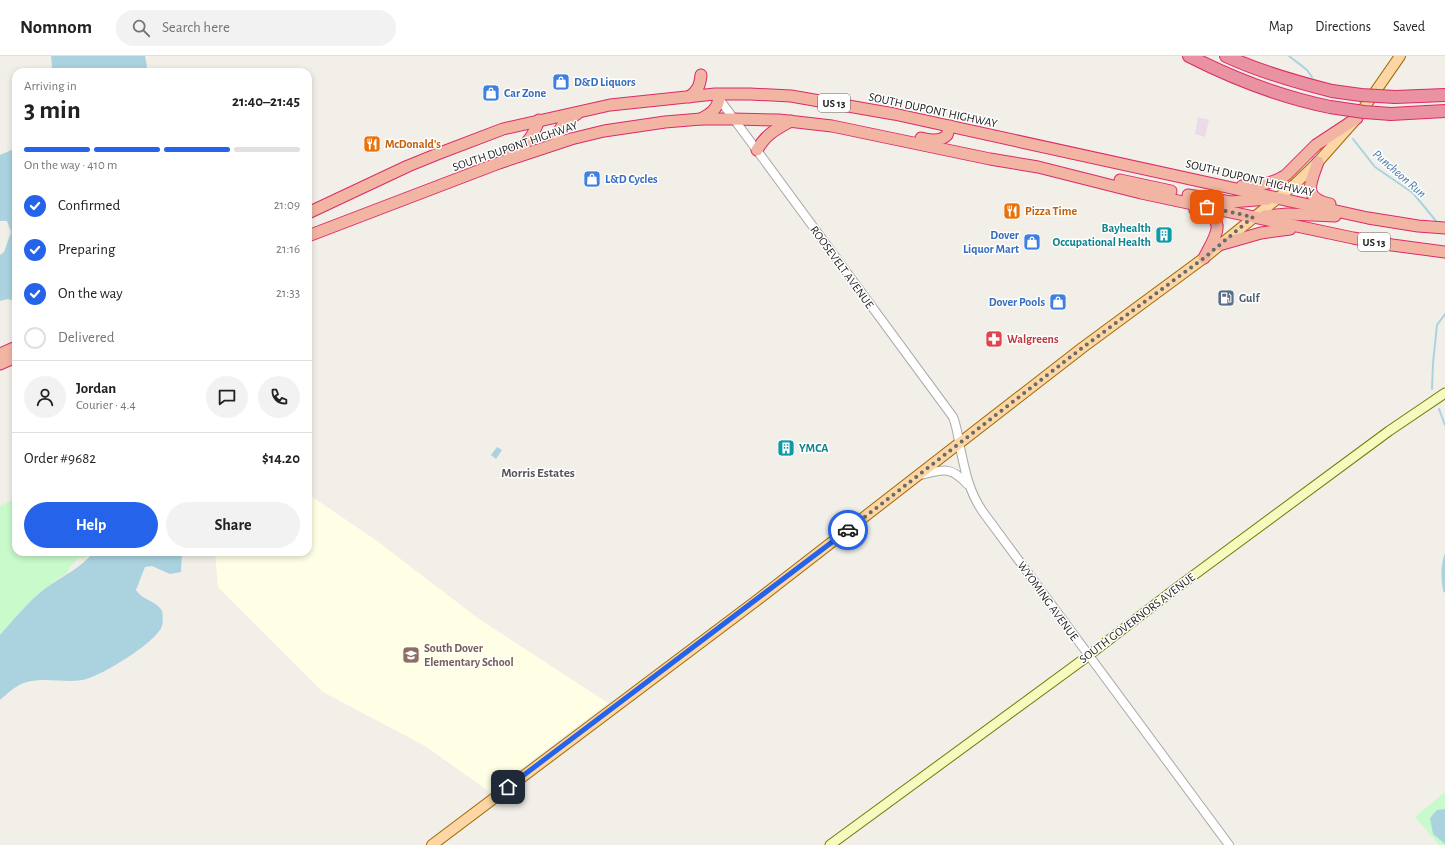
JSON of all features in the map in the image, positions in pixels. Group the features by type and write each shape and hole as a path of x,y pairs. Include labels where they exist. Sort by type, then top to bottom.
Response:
{"highway":[{"path":"1189,56 1246,82 1295,99 1330,107 1391,114 1445,111"},
{"path":"1226,56 1258,69 1332,91 1361,95 1396,97 1445,95"},
{"path":"689,97 699,89 701,75"},
{"name":"SOUTH DUPONT HIGHWAY","path":"312,212 440,153 503,129 582,110 610,105 689,97 754,94 791,96 846,105 950,126 1368,218 1418,226 1445,228"},
{"path":"701,119 715,110 718,104 717,96"},
{"path":"557,143 557,134 560,127 567,120 582,110"},
{"path":"1225,186 1259,185 1281,178 1286,175 1316,145 1357,118"},
{"name":"SOUTH DUPONT HIGHWAY","path":"312,234 499,163 557,143 604,130 664,122 701,119 733,119 791,121 844,129 990,160 1038,167 1141,193 1304,228 1392,245 1445,252"},
{"path":"499,163 526,144 534,135 539,120"},
{"path":"756,150 762,140 773,131 791,121"},
{"path":"844,129 871,128 929,140 944,137 950,126"},
{"path":"1318,162 1310,184 1312,193 1318,200 1323,203 1366,212 1418,226"},
{"path":"1038,167 1120,180 1222,201 1242,202 1278,198"},
{"path":"1141,193 1203,212 1214,218 1218,229 1204,258"},
{"path":"1253,217 1295,214 1368,218"},
{"path":"1219,246 1274,230 1304,228"},
{"path":"0,354 12,349"},
{"path":"0,364 12,359"}],"main road":[{"path":"432,845 756,601 1082,348 1204,258 1294,185 1318,162 1357,118 1400,56"},
{"name":"SOUTH GOVERNORS AVENUE","path":"830,845 1088,656 1175,589 1389,431 1425,405 1445,393"}],"street":[{"name":"ROOSEVELT AVENUE","path":"717,96 948,410 957,426 960,443"},
{"name":"WYOMING AVENUE","path":"960,443 969,486 974,499 1088,656 1229,845"},
{"path":"917,475 943,469 949,470 961,477 969,486"}],"shaded area":[{"path":"1198,117 1209,120 1205,137 1195,134"},
{"name":"South Dover Elementary School","path":"312,497 377,541 479,619 608,703 490,792 425,746 323,692 218,587 215,556 312,556"}],"green space":[{"path":"12,500 12,556 87,556 84,558 78,558 67,573 54,581 35,603 17,616 14,627 0,647 0,506"},
{"path":"1445,792 1445,845 1439,845 1415,817"}],"water":[{"path":"51,56 145,56 147,66 146,68 52,68"},
{"path":"12,150 12,300 8,299 0,301 0,255 4,252 11,232 7,221 0,221 0,155"},
{"path":"497,447 502,450 496,459 491,455"},
{"path":"1445,553 1445,593 1443,591 1441,572"},
{"path":"90,556 182,556 181,572 170,574 152,566 145,567 136,590 139,594 159,607 162,611 162,626 158,633 139,650 90,678 75,681 41,680 27,682 16,687 0,700 0,635 22,610 40,593 78,567"},
{"path":"1445,809 1445,844 1433,834 1430,818 1437,810"}],"waterway":[{"name":"Puncheon Run","path":"1289,56 1307,70 1312,77"},
{"name":"Puncheon Run","path":"1353,139 1375,167 1413,193 1436,221"},
{"name":"Puncheon Run","path":"1432,389 1437,325 1445,314"},
{"name":"Puncheon Run","path":"1439,409 1445,425"}],"way so far":[{"path":"848,530 1082,348 1204,258 1253,217 1207,207"}],"place":[{"name":"D&D Liquors","path":"561,82"},
{"name":"Car Zone","path":"491,93"},
{"name":"McDonald's","path":"372,144"},
{"name":"L&D Cycles","path":"592,179"},
{"name":"Pizza Time","path":"1012,211"},
{"name":"Bayhealth Occupational Health","path":"1164,235"},
{"name":"Dover Liquor Mart","path":"1032,242"},
{"name":"Gulf","path":"1226,298"},
{"name":"Dover Pools","path":"1058,302"},
{"name":"Walgreens","path":"994,339"},
{"name":"YMCA","path":"786,448"},
{"name":"South Dover Elementary School","path":"411,655"}],"district":[{"name":"Morris Estates","path":"538,472"}],"route":[{"path":"508,787 848,530"}]}
